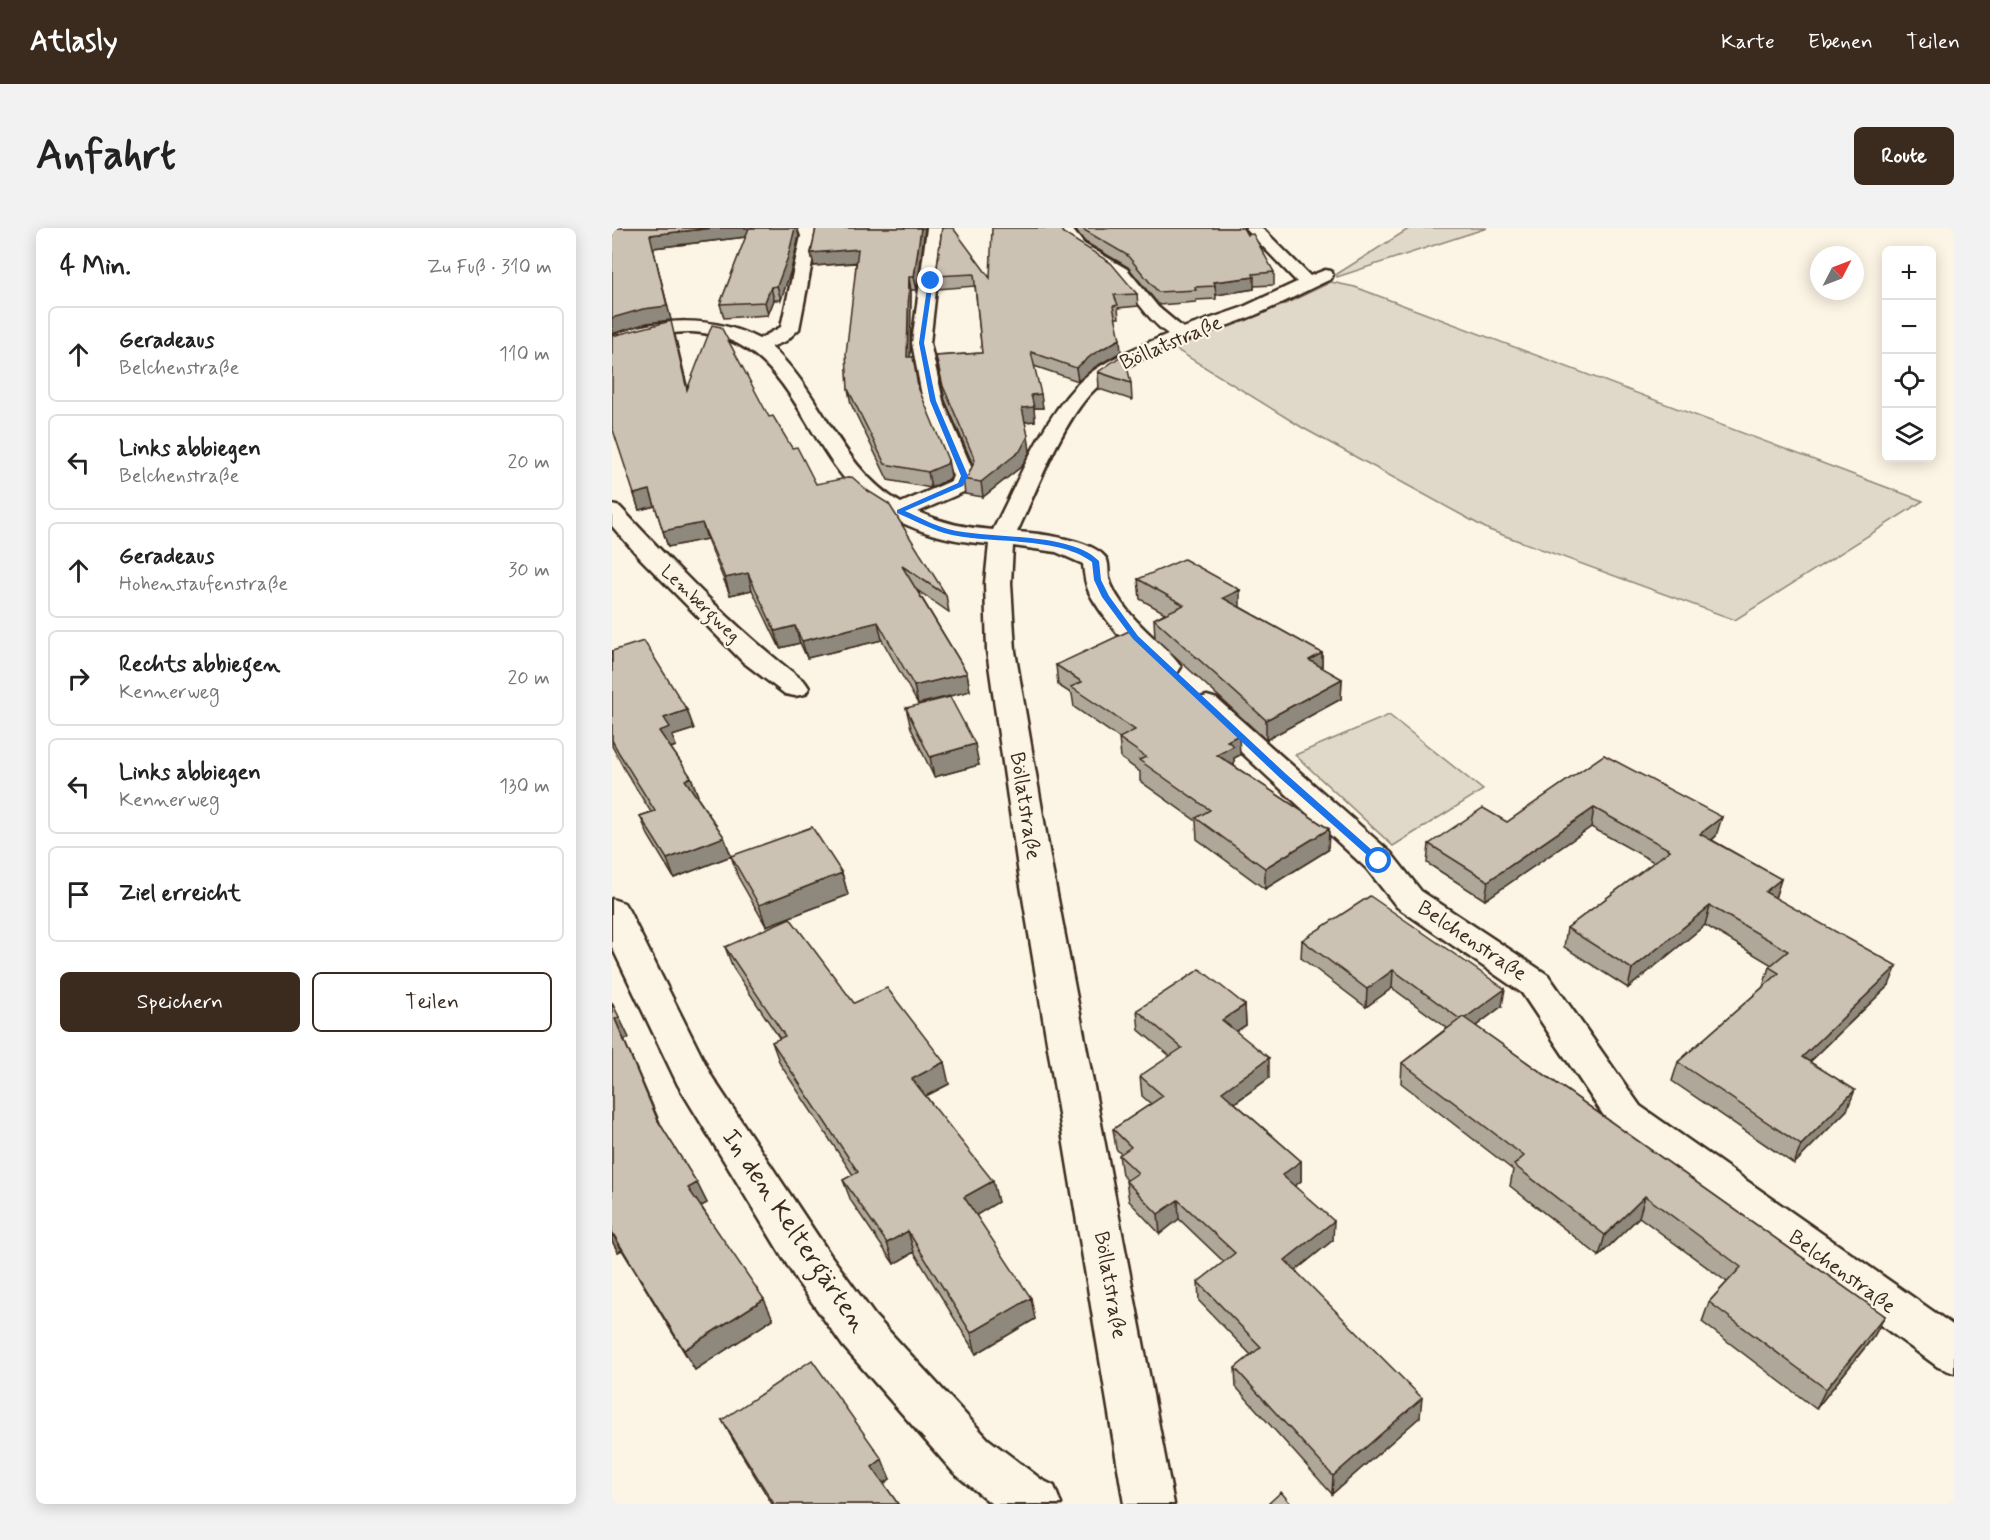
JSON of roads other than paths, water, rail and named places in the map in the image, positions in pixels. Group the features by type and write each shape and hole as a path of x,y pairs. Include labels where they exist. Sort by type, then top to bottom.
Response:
{"street":[{"path":"758,346 779,337 790,329 809,236 806,228"},
{"path":"899,512 960,484 964,476 933,401 921,343 935,228"},
{"path":"1063,228 1065,236 1076,245 1116,268 1128,278 1163,323 1181,335"},
{"name":"Böllatstraße","path":"1149,1504 1035,868 1001,651 998,583 1001,540 1058,425 1083,390 1109,370 1181,335 1247,312 1317,279 1253,228"},
{"name":"Belchenstraße","path":"612,343 626,336 657,328 691,326 730,332 758,346 779,366 836,453 883,503 945,531 1001,540 1059,544 1082,551 1095,561 1097,580 1106,597 1136,638 1283,776 1379,861 1409,899 1535,984 1626,1117 1954,1352"},
{"name":"Lembergweg","path":"612,512 650,554 753,656 795,688"},
{"name":"In den Keltergärten","path":"612,911 697,1085 813,1267 859,1331 971,1456 1024,1498 1036,1504"}]}
